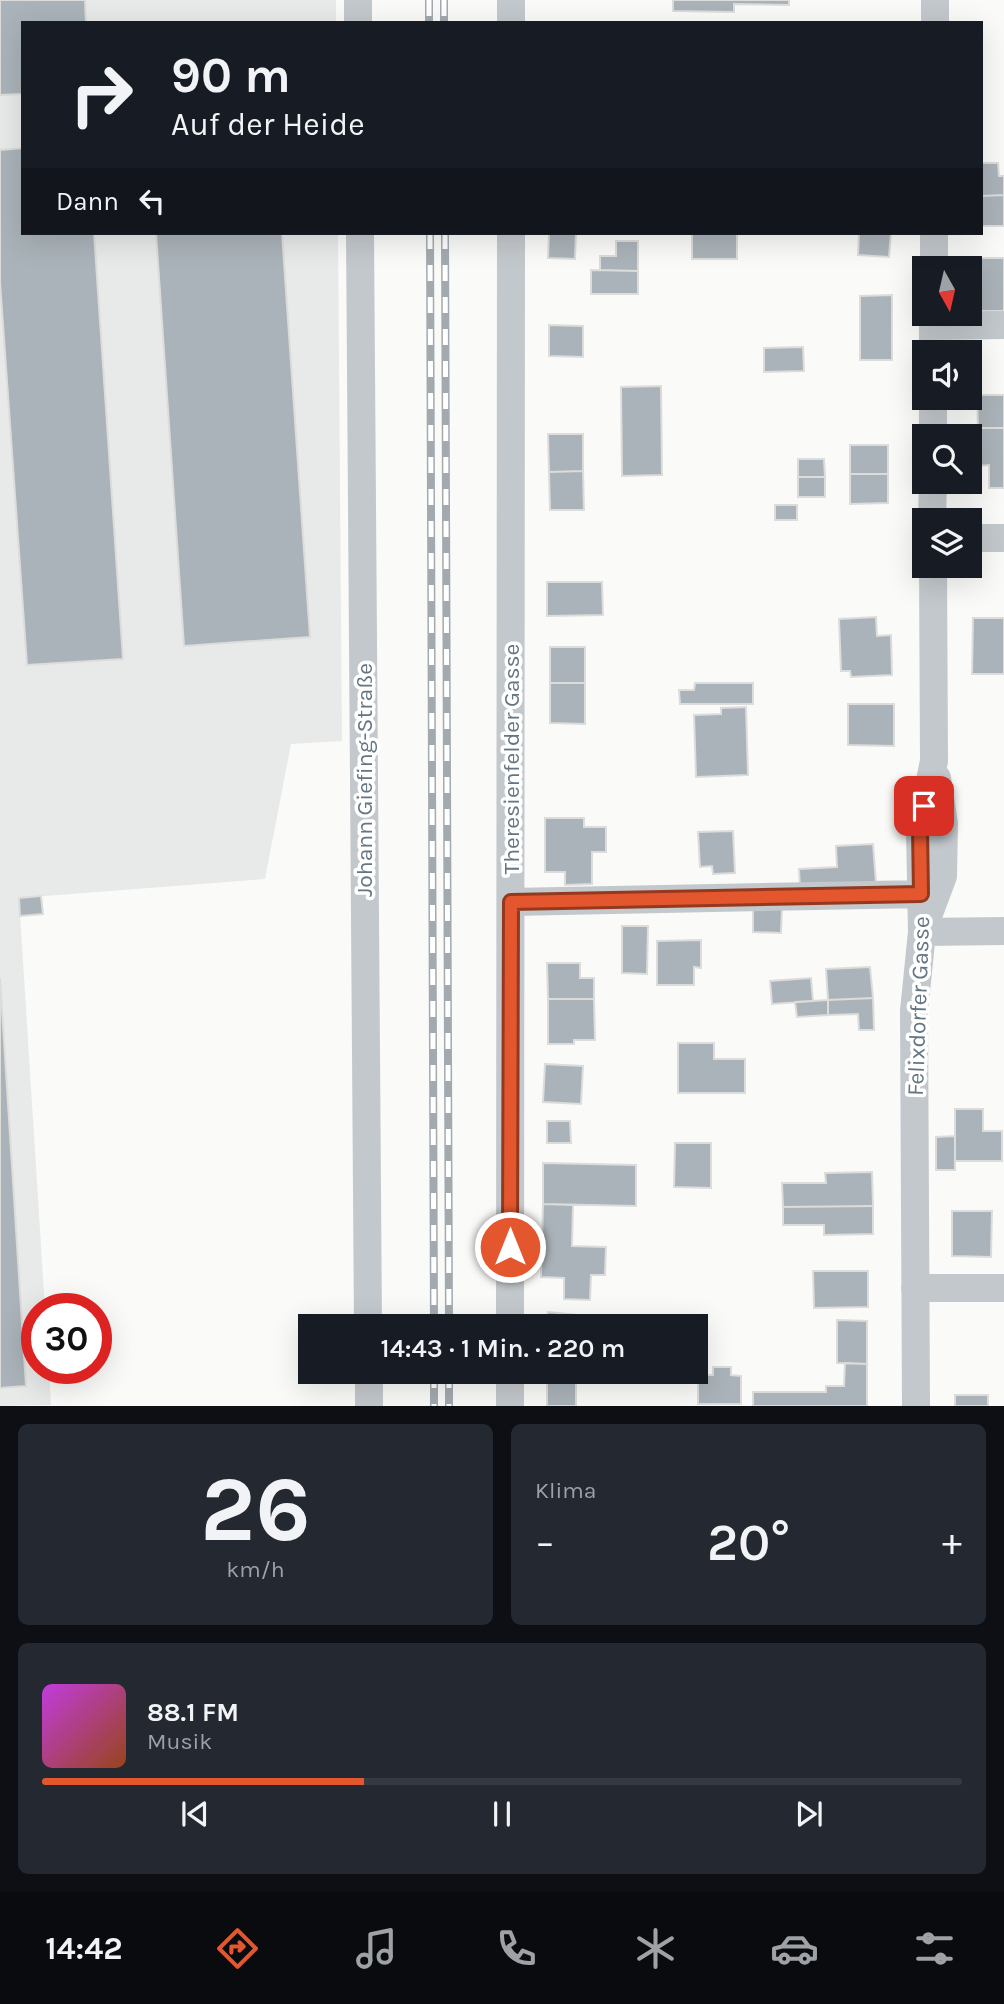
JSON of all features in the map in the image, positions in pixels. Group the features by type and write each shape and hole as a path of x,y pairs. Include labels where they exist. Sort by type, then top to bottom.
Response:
{"street":[{"path":"358,0 358,21"},
{"path":"511,0 511,21"},
{"path":"935,0 935,21"},
{"name":"Johann Giefing-Straße","path":"360,235 368,1314"},
{"name":"Theresienfelder Gasse","path":"510,1314 511,235"},
{"path":"934,235 934,256"},
{"path":"933,330 1004,325"},
{"path":"982,538 1004,538"},
{"name":"Felixdorfer Gasse","path":"916,1405 914,1011 922,932 920,829 934,761 933,578"},
{"path":"934,761 944,824 943,876 922,932 1004,930"},
{"path":"511,902 921,894"},
{"path":"915,1288 1004,1288"},
{"path":"369,1384 369,1405"},
{"path":"510,1384 510,1405"}],"shaded area":[{"path":"0,0 336,0 336,21 21,21 21,235 338,235 342,741 291,744 265,879 19,898 44,1293 21,1293 21,1384 50,1384 51,1405 0,1406"}],"building":[{"path":"0,0 85,0 86,21 21,21 21,94 0,95"},
{"path":"673,0 789,0 789,5 734,4 734,12 673,11"},
{"path":"21,148 21,235 94,235 123,659 27,665 0,282 0,150"},
{"path":"983,163 998,163 999,176 1004,176 1004,195 983,196"},
{"path":"1004,195 1004,226 983,226 983,196"},
{"path":"156,235 282,235 310,637 184,646"},
{"path":"549,235 576,235 575,259 548,258"},
{"path":"692,235 737,235 737,259 692,259"},
{"path":"859,235 891,235 889,257 858,255"},
{"path":"616,241 638,241 638,271 600,270 600,256 616,256"},
{"path":"982,258 1004,258 1004,311 982,311"},
{"path":"591,270 638,271 638,294 591,294"},
{"path":"892,295 892,360 860,360 860,296"},
{"path":"549,325 583,326 583,357 549,356"},
{"path":"803,347 804,371 764,372 764,348"},
{"path":"661,386 662,475 622,476 621,387"},
{"path":"982,395 1004,395 1004,428 982,428 982,424 978,424 977,410 982,410"},
{"path":"982,428 1004,428 1004,488 989,488 989,465 982,466"},
{"path":"548,434 583,434 583,471 549,472"},
{"path":"850,445 888,445 888,474 850,474"},
{"path":"798,459 824,459 825,477 798,477"},
{"path":"583,471 584,510 550,510 549,472"},
{"path":"850,474 888,474 888,503 850,504"},
{"path":"798,477 825,477 825,497 798,497"},
{"path":"775,505 797,505 797,520 775,520"},
{"path":"547,582 602,582 603,615 547,616"},
{"path":"876,617 877,636 891,635 892,675 851,677 850,671 841,671 839,619"},
{"path":"973,618 1004,618 1004,674 972,674"},
{"path":"550,647 585,647 585,683 550,683"},
{"path":"550,683 585,683 585,724 550,723"},
{"path":"695,683 753,683 753,704 680,704 679,690 694,690"},
{"path":"848,704 894,704 894,746 848,745"},
{"path":"746,707 748,775 696,777 694,715 721,714 721,708"},
{"path":"545,818 584,818 584,827 606,827 606,852 592,852 592,884 565,885 565,872 545,872"},
{"path":"733,831 735,873 713,874 712,866 700,867 698,832"},
{"path":"873,844 876,883 800,888 799,869 837,867 836,846"},
{"path":"41,896 43,914 20,916 19,898"},
{"path":"753,908 782,908 781,933 753,932"},
{"path":"622,926 648,926 647,974 622,973"},
{"path":"701,940 701,968 694,967 694,985 657,985 657,941"},
{"path":"547,963 580,963 580,978 594,978 594,999 548,999"},
{"path":"870,967 873,998 828,1000 826,969"},
{"path":"0,978 21,1308 21,1384 26,1386 0,1388"},
{"path":"811,978 813,1001 772,1004 770,981"},
{"path":"873,998 874,1030 859,1030 858,1014 828,1015 828,1000"},
{"path":"548,999 594,999 595,1040 574,1040 574,1044 548,1044"},
{"path":"828,1000 828,1015 797,1017 795,1002"},
{"path":"678,1043 714,1043 714,1059 745,1059 745,1093 678,1093"},
{"path":"545,1064 583,1066 581,1104 543,1102"},
{"path":"955,1109 983,1109 983,1131 1002,1131 1002,1161 955,1161"},
{"path":"547,1121 570,1121 571,1143 547,1143"},
{"path":"955,1136 955,1170 936,1170 936,1137"},
{"path":"675,1143 711,1143 711,1188 674,1187"},
{"path":"543,1163 636,1165 636,1206 543,1204"},
{"path":"872,1172 873,1206 783,1207 782,1183 826,1183 825,1173"},
{"path":"543,1204 573,1205 572,1246 606,1247 605,1275 591,1275 590,1300 564,1299 564,1278 541,1277"},
{"path":"873,1206 873,1234 824,1235 824,1225 783,1225 783,1207"},
{"path":"952,1211 992,1211 991,1257 952,1256"},
{"path":"813,1271 868,1271 868,1307 814,1308"},
{"path":"837,1320 867,1321 867,1364 837,1363"},
{"path":"845,1363 867,1364 867,1406 753,1406 753,1392 826,1392 826,1386 844,1386"},
{"path":"713,1367 731,1367 731,1375 741,1376 741,1404 698,1404 698,1384 708,1384 708,1375 713,1375"},
{"path":"547,1384 576,1384 576,1406 547,1406"},
{"path":"955,1395 988,1395 988,1406 955,1406"}],"railway":[{"path":"429,0 429,21"},
{"path":"444,0 444,21"},
{"path":"430,235 434,1314"},
{"path":"445,235 449,1314"},
{"path":"434,1384 434,1406"},
{"path":"449,1384 449,1406"}],"route":[{"path":"510,1247 511,902 921,894 920,829 924,806"}]}
